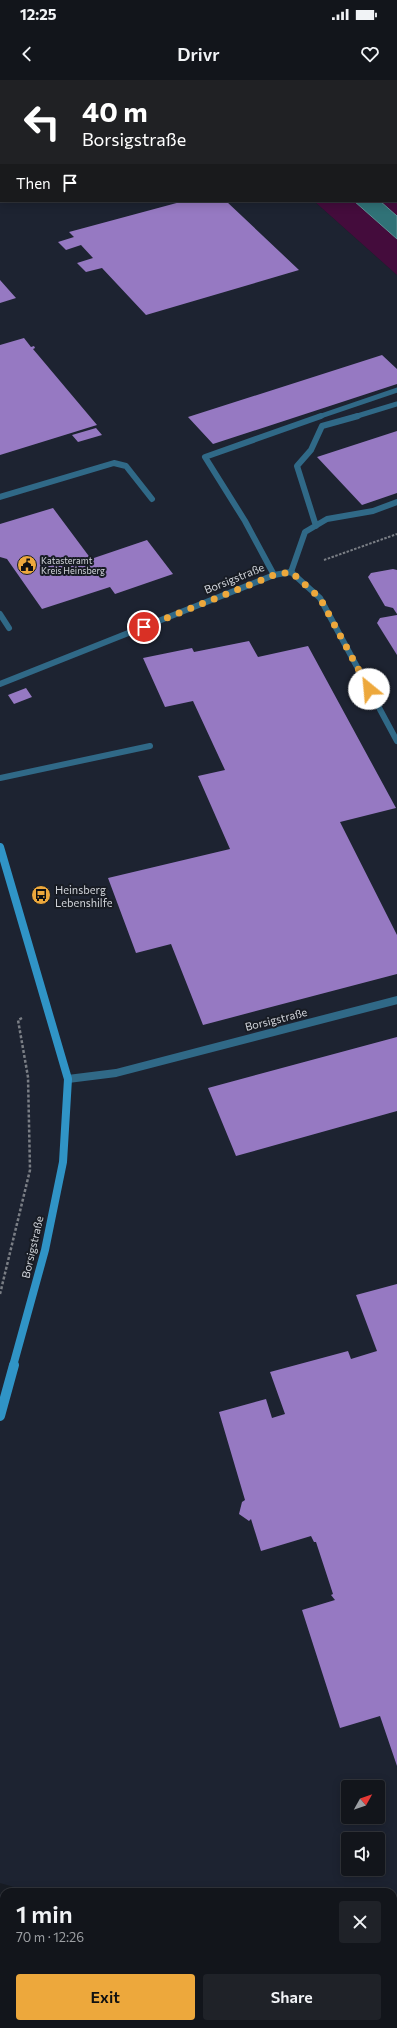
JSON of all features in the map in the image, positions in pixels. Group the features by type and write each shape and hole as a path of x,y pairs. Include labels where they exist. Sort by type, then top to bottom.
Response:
{"street":[{"path":"274,575 245,521 205,457 249,440 397,390"},
{"path":"316,526 297,466 311,450 322,426 397,404"},
{"path":"0,497 114,463 126,466 152,499"},
{"path":"397,502 373,511 327,519 305,532 291,572 320,598 397,741"},
{"name":"Borsigstraße","path":"0,684 274,575 291,572"},
{"path":"0,614 9,628"},
{"path":"0,778 150,746"},
{"name":"Borsigstraße","path":"0,847 68,1079 63,1162 45,1250 0,1416"},
{"name":"Borsigstraße","path":"68,1079 116,1073 397,1000"}],"path":[{"path":"291,572 397,534"},
{"path":"0,1294 30,1170 28,1077 18,1020 47,1010"}],"shaded area":[{"path":"0,202 315,202 397,275 397,1888 17,1888 0,1883"},
{"path":"315,202 355,202 397,239 397,275"},
{"path":"381,202 397,202 397,216"}],"water":[{"path":"355,202 381,202 397,216 397,239"}],"building":[{"path":"180,202 227,202 299,270 146,315 102,268 86,272 77,263 93,258 81,245 66,250 58,242 74,237 69,232"},
{"path":"0,280 16,298 0,303"},
{"path":"24,338 31,347 34,346 35,348 33,349 97,425 0,455 0,345"},
{"path":"382,355 397,369 397,384 213,444 188,417"},
{"path":"96,428 102,435 78,442 72,435"},
{"path":"397,431 397,493 362,505 317,457"},
{"path":"53,508 91,559 147,540 173,574 115,594 110,587 42,609 7,559 0,557 0,524"},
{"path":"393,569 397,570 397,614 393,608 385,606 368,577 371,573"},
{"path":"397,615 397,655 377,623 380,618"},
{"path":"249,641 258,657 308,646 396,808 340,822 397,935 397,974 203,1025 171,944 136,953 108,878 230,849 198,776 225,770 193,701 165,707 143,658 192,648 194,652"},
{"path":"26,688 32,697 14,704 8,695"},
{"path":"397,1037 397,1111 236,1156 208,1088"},
{"path":"397,1284 397,1766 380,1716 340,1728 302,1610 335,1600 331,1595 333,1594 316,1542 314,1542 311,1536 261,1551 251,1519 249,1521 239,1514 242,1502 245,1500 219,1412 266,1399 272,1418 285,1414 270,1372 348,1351 351,1359 377,1351 356,1295"}],"place":[{"name":"Katasteramt Kreis Heinsberg","path":"27,565"},
{"name":"Heinsberg Lebenshilfe","path":"41,895"}],"route":[{"path":"144,627 274,575 291,572 320,598 369,689"}]}
